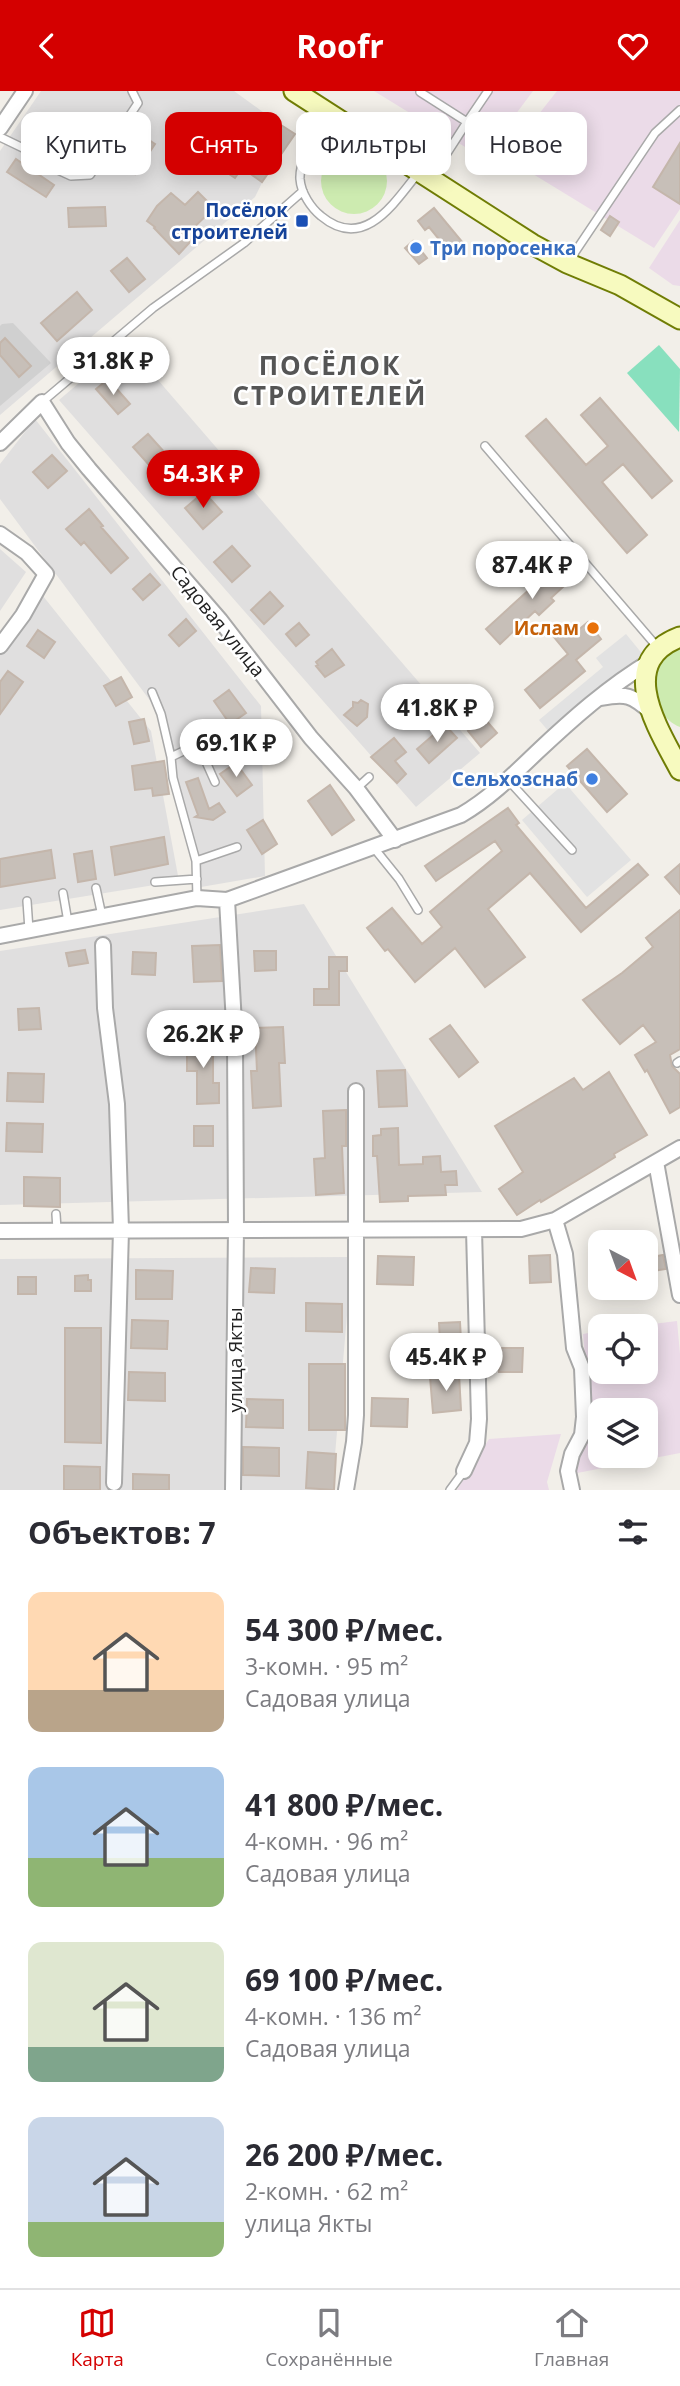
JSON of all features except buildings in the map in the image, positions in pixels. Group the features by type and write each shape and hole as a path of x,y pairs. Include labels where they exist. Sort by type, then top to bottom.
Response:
{"street":[{"path":"0,128 25,91"},
{"path":"294,91 330,112"},
{"path":"425,175 532,244 567,263 620,285 680,319"},
{"path":"0,443 42,402"},
{"name":"Садовая улица","path":"42,402 68,443 220,620 311,738 356,789 395,840"},
{"path":"0,534 27,553 46,574 23,615 0,646"},
{"path":"0,936 197,898 227,900 461,815 481,804 600,698 679,636"},
{"path":"655,655 645,687 653,715 680,770"},
{"path":"600,698 617,694 630,696 666,729 680,736"},
{"name":"улица Якты","path":"227,900 235,1041 233,1490"},
{"path":"103,944 105,1008 117,1104 121,1230 114,1483"},
{"path":"346,1490 356,1415 356,1091"},
{"path":"0,1231 521,1229 555,1220 680,1148"},
{"path":"656,1162 680,1294"},
{"path":"555,1220 565,1254 574,1349 582,1368 584,1417 582,1435 572,1454 568,1471 572,1490"},
{"path":"464,1471 477,1443 478,1419 474,1230"}],"lane":[{"path":"0,137 71,176 90,175 138,103 132,91"},
{"path":"474,112 488,91"},
{"path":"420,92 465,121"},
{"path":"320,105 300,179 303,191 314,210 326,221 352,229 366,226 379,218 425,175"},
{"path":"567,263 655,133 680,110"},
{"path":"451,142 465,125"},
{"path":"42,402 153,308 244,243 303,191"},
{"path":"485,446 655,655"},
{"path":"152,692 160,714 171,757 173,778 196,861 197,898"},
{"path":"171,757 198,744 214,726"},
{"path":"198,744 215,782"},
{"path":"356,789 369,777"},
{"path":"509,781 572,850"},
{"path":"196,861 237,847"},
{"path":"374,848 399,879 418,910"},
{"path":"155,882 197,880"},
{"path":"96,888 102,916"},
{"path":"63,893 68,923"},
{"path":"27,901 29,930"},
{"path":"56,1214 57,1230"},
{"path":"582,1368 588,1370"},
{"path":"450,1490 464,1471"}],"shaded area":[{"path":"41,91 234,91 263,112 165,112 165,175 266,175 255,197 0,415 0,151 21,120 21,175 151,175 151,112 27,112"},
{"path":"374,91 533,91 517,112 465,112 465,147 451,138 451,112 408,112"},
{"path":"557,91 680,91 680,209 654,248 534,175 587,175 587,112 540,112"},
{"path":"282,126 288,130 282,142"},
{"path":"680,220 680,286 673,285 649,268"},
{"path":"13,323 51,363 0,406 0,326"},
{"path":"126,343 480,753 416,807 59,400"},
{"path":"35,419 261,706 265,876 201,887 163,718 0,499 0,464"},
{"path":"0,549 26,572 0,611"},
{"path":"39,591 151,731 179,881 0,910 0,651"},
{"path":"626,634 644,656 550,733 539,720 603,667 596,658"},
{"path":"565,783 631,860 587,897 522,820"},
{"path":"304,904 482,1192 0,1205 0,951"},
{"path":"352,1257 332,1490 0,1490 0,1259"},
{"path":"677,1321 680,1354 680,1453 658,1457 658,1398 588,1398 583,1334 588,1333 588,1384 658,1384 658,1323"},
{"path":"561,1434 547,1482 549,1490 457,1490 489,1439"},
{"path":"588,1435 588,1468 603,1468 572,1474"}],"green space":[{"path":"321,175 387,175 387,187 382,199 372,209 360,214 348,214 336,209 326,199 321,187"},
{"path":"659,345 680,369 679,432 627,373"},
{"path":"680,644 680,727 671,722 658,706 654,696 653,675 656,665 664,655"}],"place":[{"name":"Посёлок строителей","path":"302,221"},
{"name":"Три поросенка","path":"416,248"},
{"name":"Ислам","path":"593,628"},
{"name":"Сельхозснаб","path":"592,779"}],"district":[{"name":"ПОСЁЛОК СТРОИТЕЛЕЙ","path":"330,380"}]}
